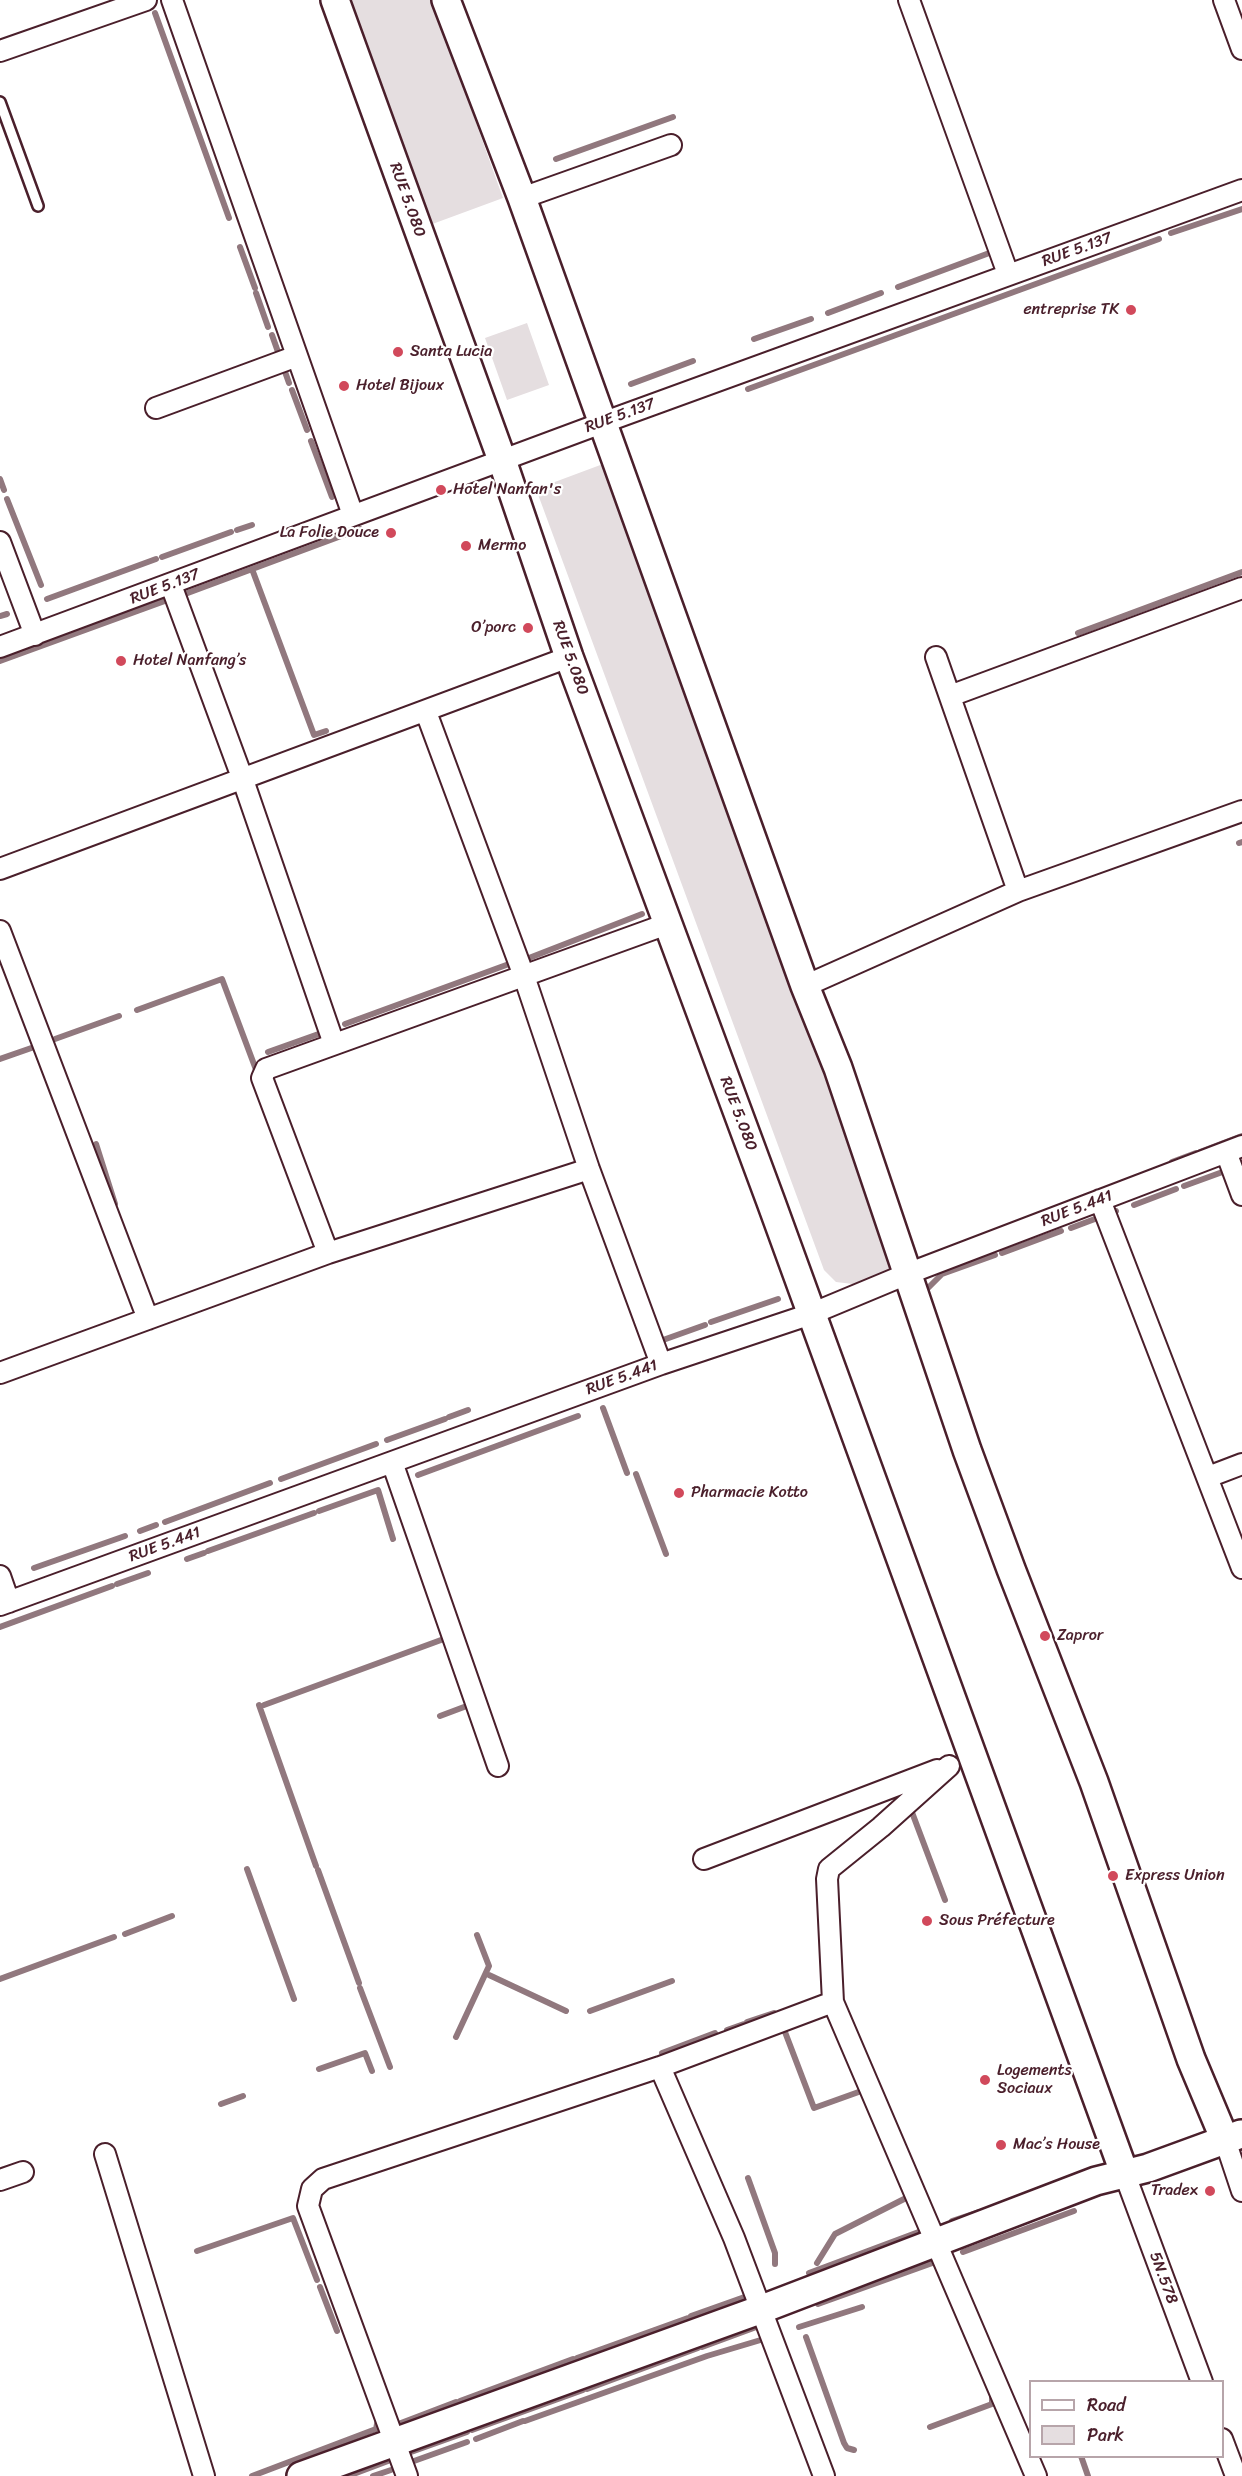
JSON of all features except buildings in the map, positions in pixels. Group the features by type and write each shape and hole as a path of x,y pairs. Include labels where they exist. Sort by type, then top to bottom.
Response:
{"main road":[{"name":"RUE 5.080","path":"335,0 502,460 569,657 1125,2175"},
{"path":"301,2476 762,2309 1096,2181 1125,2175 1234,2137 1191,2060 1098,1793 1007,1558 907,1274 838,1068 805,986 522,198 446,0"}],"street":[{"path":"0,51 146,0"},
{"path":"172,0 353,515"},
{"path":"909,0 1008,274"},
{"path":"1224,0 1242,49"},
{"path":"522,198 670,146"},
{"name":"RUE 5.137","path":"0,647 602,423 1242,190"},
{"path":"156,408 297,356"},
{"path":"0,542 35,635"},
{"path":"171,585 243,780 334,1044"},
{"path":"950,696 1242,588"},
{"path":"0,869 569,657"},
{"path":"936,657 1018,891"},
{"path":"426,712 524,976 589,1169 661,1364"},
{"path":"805,986 1018,891 1242,811"},
{"path":"328,1253 262,1078 266,1069 667,924"},
{"path":"0,931 148,1319"},
{"path":"1234,1149 1242,1195"},
{"name":"RUE 5.441","path":"5,1603 661,1364 811,1314 907,1274 1234,1149"},
{"path":"0,1373 328,1253 589,1169"},
{"path":"1100,1200 1242,1568"},
{"path":"392,1462 498,1766"},
{"path":"1208,1477 1242,1464"},
{"path":"0,1576 5,1603"},
{"path":"704,1859 973,1755"},
{"path":"949,1766 881,1827 829,1869 827,1880 833,2002 1036,2476"},
{"path":"407,2476 393,2443 309,2206 312,2189 323,2179 660,2067 833,2002"},
{"path":"660,2067 762,2309 824,2476"},
{"path":"1234,2137 1242,2191"},
{"path":"105,2154 204,2476"},
{"path":"0,2180 23,2172"},
{"name":"5N.578","path":"1125,2175 1201,2380"},
{"path":"1224,2444 1236,2476"}],"lane":[{"path":"0,102 38,206"}],"green space":[{"path":"347,0 432,0 503,198 427,226"},
{"path":"527,323 549,385 507,400 485,338"},
{"path":"603,464 891,1242 894,1261 886,1273 868,1281 853,1284 836,1282 824,1270 536,489"}],"waterway":[{"path":"155,13 229,218"},
{"path":"556,159 673,117"},
{"path":"1171,233 1242,209"},
{"path":"748,389 1159,239"},
{"path":"240,247 255,288"},
{"path":"898,287 992,252"},
{"path":"256,293 268,327"},
{"path":"828,313 881,293"},
{"path":"754,339 811,319"},
{"path":"272,335 289,383"},
{"path":"631,384 693,361"},
{"path":"292,390 307,430"},
{"path":"311,441 332,497"},
{"path":"0,479 4,490"},
{"path":"7,499 41,585"},
{"path":"237,530 252,525"},
{"path":"185,594 360,529"},
{"path":"162,557 231,532"},
{"path":"47,599 156,559"},
{"path":"252,569 314,735 326,731"},
{"path":"1078,633 1242,572"},
{"path":"0,661 173,598"},
{"path":"0,616 7,614"},
{"path":"529,958 642,914"},
{"path":"345,1024 509,964"},
{"path":"137,1010 222,979 258,1075"},
{"path":"55,1039 119,1016"},
{"path":"268,1052 327,1031"},
{"path":"0,1059 40,1045"},
{"path":"1200,1152 1242,1136"},
{"path":"96,1144 115,1204"},
{"path":"1172,1162 1196,1153"},
{"path":"1184,1186 1228,1170"},
{"path":"1134,1205 1176,1189"},
{"path":"1071,1228 1116,1211"},
{"path":"1002,1253 1061,1231"},
{"path":"924,1296 925,1291 942,1274 995,1255"},
{"path":"711,1322 778,1299"},
{"path":"663,1340 705,1325"},
{"path":"603,1408 627,1473"},
{"path":"449,1417 468,1410"},
{"path":"418,1475 578,1416"},
{"path":"387,1440 445,1419"},
{"path":"281,1479 376,1444"},
{"path":"636,1474 666,1554"},
{"path":"165,1522 270,1483"},
{"path":"319,1511 378,1490 393,1539"},
{"path":"208,1551 314,1513"},
{"path":"140,1531 156,1525"},
{"path":"34,1568 125,1536"},
{"path":"187,1559 204,1553"},
{"path":"117,1584 148,1573"},
{"path":"0,1627 112,1586"},
{"path":"264,1705 441,1640"},
{"path":"440,1716 472,1704"},
{"path":"259,1705 316,1866"},
{"path":"910,1807 945,1900"},
{"path":"247,1869 294,1999"},
{"path":"318,1870 359,1983"},
{"path":"125,1934 172,1916"},
{"path":"456,2037 489,1966 477,1935"},
{"path":"0,1979 114,1937"},
{"path":"489,1975 566,2011"},
{"path":"590,2011 672,1981"},
{"path":"360,1988 390,2067"},
{"path":"747,2022 774,2013"},
{"path":"727,2030 744,2024"},
{"path":"785,2032 814,2108 867,2089"},
{"path":"662,2053 715,2033"},
{"path":"319,2069 365,2053 372,2071"},
{"path":"221,2104 243,2096"},
{"path":"748,2178 775,2253 775,2264"},
{"path":"817,2263 835,2234 908,2197 907,2193"},
{"path":"963,2252 1074,2211"},
{"path":"952,2221 979,2212"},
{"path":"197,2251 293,2218 317,2280"},
{"path":"809,2273 924,2230 926,2227"},
{"path":"818,2304 938,2261 940,2263"},
{"path":"320,2287 337,2331"},
{"path":"691,2316 753,2294"},
{"path":"799,2327 862,2307"},
{"path":"577,2358 688,2318"},
{"path":"702,2347 759,2326"},
{"path":"806,2337 844,2443 847,2448 854,2450"},
{"path":"525,2421 707,2356 764,2339 765,2343"},
{"path":"587,2389 698,2348"},
{"path":"460,2401 573,2359"},
{"path":"472,2430 583,2390"},
{"path":"930,2427 992,2404 992,2394"},
{"path":"401,2423 456,2402"},
{"path":"252,2476 376,2429 378,2419"},
{"path":"476,2439 523,2421"},
{"path":"411,2452 467,2432"},
{"path":"414,2461 467,2442"},
{"path":"1082,2458 1088,2476"},
{"path":"348,2476 388,2461"},
{"path":"373,2476 391,2470"}],"place":[{"name":"entreprise TK","path":"1131,310"},
{"name":"Santa Lucia","path":"398,352"},
{"name":"Hotel Bijoux","path":"344,386"},
{"name":"Hotel Nanfan's","path":"441,490"},
{"name":"La Folie Douce","path":"391,533"},
{"name":"Mermo","path":"466,546"},
{"name":"O’porc","path":"528,628"},
{"name":"Hotel Nanfang’s","path":"121,661"},
{"name":"Pharmacie Kotto","path":"679,1493"},
{"name":"Zapror","path":"1045,1636"},
{"name":"Express Union","path":"1113,1876"},
{"name":"Sous Préfecture","path":"927,1921"},
{"name":"Logements Sociaux","path":"985,2080"},
{"name":"Mac’s House","path":"1001,2145"},
{"name":"Tradex","path":"1210,2191"}]}
